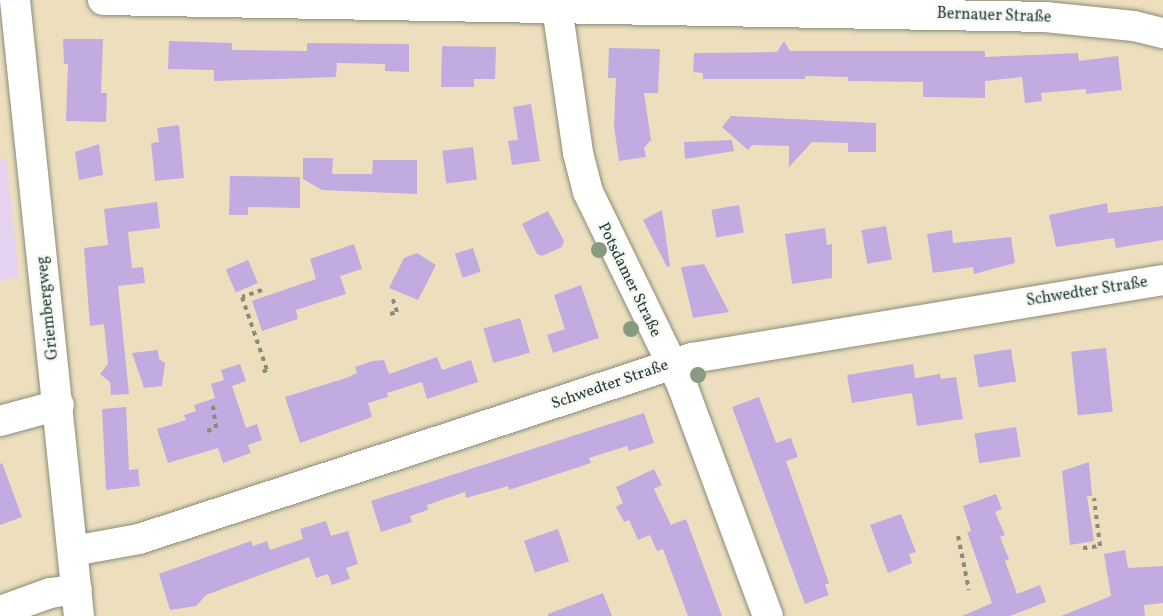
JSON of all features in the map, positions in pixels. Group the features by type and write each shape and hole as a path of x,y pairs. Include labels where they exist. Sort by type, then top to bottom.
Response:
{"street":[{"name":"Griembergweg","path":"15,0 78,602"},
{"name":"Bernauer Straße","path":"103,0 557,4 1044,17 1134,26 1163,33"},
{"name":"Potsdamer Straße","path":"557,4 578,153 588,192 671,364 768,616"},
{"name":"Schwedter Straße","path":"73,551 139,539 671,364 741,347 1163,280"},
{"path":"0,421 59,405"},
{"path":"0,611 50,593 78,602"}],"path":[{"path":"262,290 242,297 267,370 262,372"},
{"path":"390,314 397,312 393,297"},
{"path":"207,431 216,428 212,401"},
{"path":"1083,548 1100,546 1094,498"},
{"path":"958,536 969,590"}],"shaded area":[{"path":"0,159 6,159 19,276 0,281"}],"building":[{"path":"63,39 103,39 101,93 107,93 106,122 66,121 68,64 64,64"},
{"path":"169,41 232,43 232,50 307,51 307,43 409,44 409,72 385,71 385,64 337,63 336,77 214,81 214,70 168,69"},
{"path":"784,41 790,51 985,51 985,57 1078,53 1079,61 1118,56 1122,90 1086,94 1086,89 1041,93 1042,101 1025,103 1022,77 985,81 985,98 923,97 923,82 848,81 848,77 805,76 805,79 703,79 703,73 693,72 694,53 777,52"},
{"path":"442,46 496,47 495,79 474,79 474,87 441,87"},
{"path":"609,48 660,49 658,93 644,93 651,140 644,148 646,157 619,161 614,126 616,78 608,78"},
{"path":"531,104 540,161 512,165 508,141 518,140 513,107"},
{"path":"731,116 876,123 876,152 848,152 848,143 812,142 789,167 789,146 752,145 748,150 722,127"},
{"path":"179,125 184,178 155,181 151,143 159,142 157,128"},
{"path":"732,140 734,151 685,159 684,142"},
{"path":"99,144 103,175 79,180 75,152"},
{"path":"473,147 477,180 446,184 442,151"},
{"path":"303,158 333,158 332,174 372,174 373,160 417,160 417,194 322,190 303,179"},
{"path":"230,176 300,177 300,208 248,207 248,215 229,215"},
{"path":"157,202 160,228 128,232 132,268 143,267 145,283 118,286 129,394 111,395 110,382 100,374 108,364 104,324 90,326 84,248 108,245 104,209"},
{"path":"1107,203 1108,213 1163,206 1163,240 1116,248 1114,238 1056,247 1049,215"},
{"path":"739,205 744,233 716,237 711,210"},
{"path":"662,210 670,266 667,267 643,220"},
{"path":"548,211 564,241 562,247 542,256 537,254 522,224"},
{"path":"886,226 892,259 867,264 861,230"},
{"path":"825,228 827,245 832,244 832,278 792,284 785,234"},
{"path":"952,230 953,243 1011,237 1015,263 974,274 973,267 933,273 927,234"},
{"path":"354,244 362,269 340,276 346,294 296,310 298,319 262,331 252,301 316,279 310,259"},
{"path":"473,248 481,272 463,278 455,254"},
{"path":"417,253 436,265 418,300 389,288 404,258"},
{"path":"248,260 258,283 236,292 226,269"},
{"path":"704,264 729,312 693,318 681,267"},
{"path":"581,285 599,338 553,353 547,335 565,329 554,295"},
{"path":"520,318 530,353 493,363 483,328"},
{"path":"1106,348 1113,412 1078,415 1071,352"},
{"path":"1011,349 1016,382 979,388 973,355"},
{"path":"158,350 159,359 165,363 162,386 144,388 132,353"},
{"path":"437,357 442,370 471,360 478,382 427,399 422,382 387,393 388,397 368,403 372,417 300,443 285,397 346,378 357,373 355,367 373,361 384,360 389,374"},
{"path":"240,364 246,381 232,386 246,428 257,424 262,440 248,445 251,453 223,463 218,448 168,463 157,429 186,420 184,415 196,411 194,405 215,398 211,384 224,380 221,370"},
{"path":"913,364 915,378 940,374 941,379 956,377 963,419 917,426 912,393 852,403 847,375"},
{"path":"759,397 776,443 791,438 798,457 786,461 829,583 825,585 829,595 805,604 732,407"},
{"path":"126,407 129,470 138,469 140,486 106,490 102,409"},
{"path":"644,413 654,443 629,451 627,446 589,458 591,463 509,490 508,486 466,498 465,492 427,505 428,510 410,516 412,522 381,532 371,501"},
{"path":"1016,427 1021,457 979,463 975,434"},
{"path":"1089,462 1092,496 1087,496 1094,541 1070,545 1062,471"},
{"path":"2,463 22,517 0,525 0,464"},
{"path":"654,469 662,485 654,489 671,525 686,519 722,616 688,616 663,549 657,551 650,535 638,540 629,520 624,522 616,507 623,503 616,487"},
{"path":"996,494 1002,509 995,512 1005,535 1000,537 1009,559 1005,561 1017,594 1040,585 1046,602 1010,616 962,616 992,603 967,532 971,531 963,506"},
{"path":"901,514 916,552 909,554 912,563 888,573 870,525"},
{"path":"326,521 331,536 348,531 358,564 346,568 350,579 332,585 328,574 316,578 309,557 206,595 196,606 170,610 159,574 251,541 253,546 267,541 270,550 303,539 300,529"},
{"path":"558,529 569,561 535,573 524,541"},
{"path":"1125,550 1128,568 1163,566 1163,603 1144,605 1145,616 1061,616 1111,596 1104,554"},
{"path":"603,593 612,616 548,616 548,614"}]}
